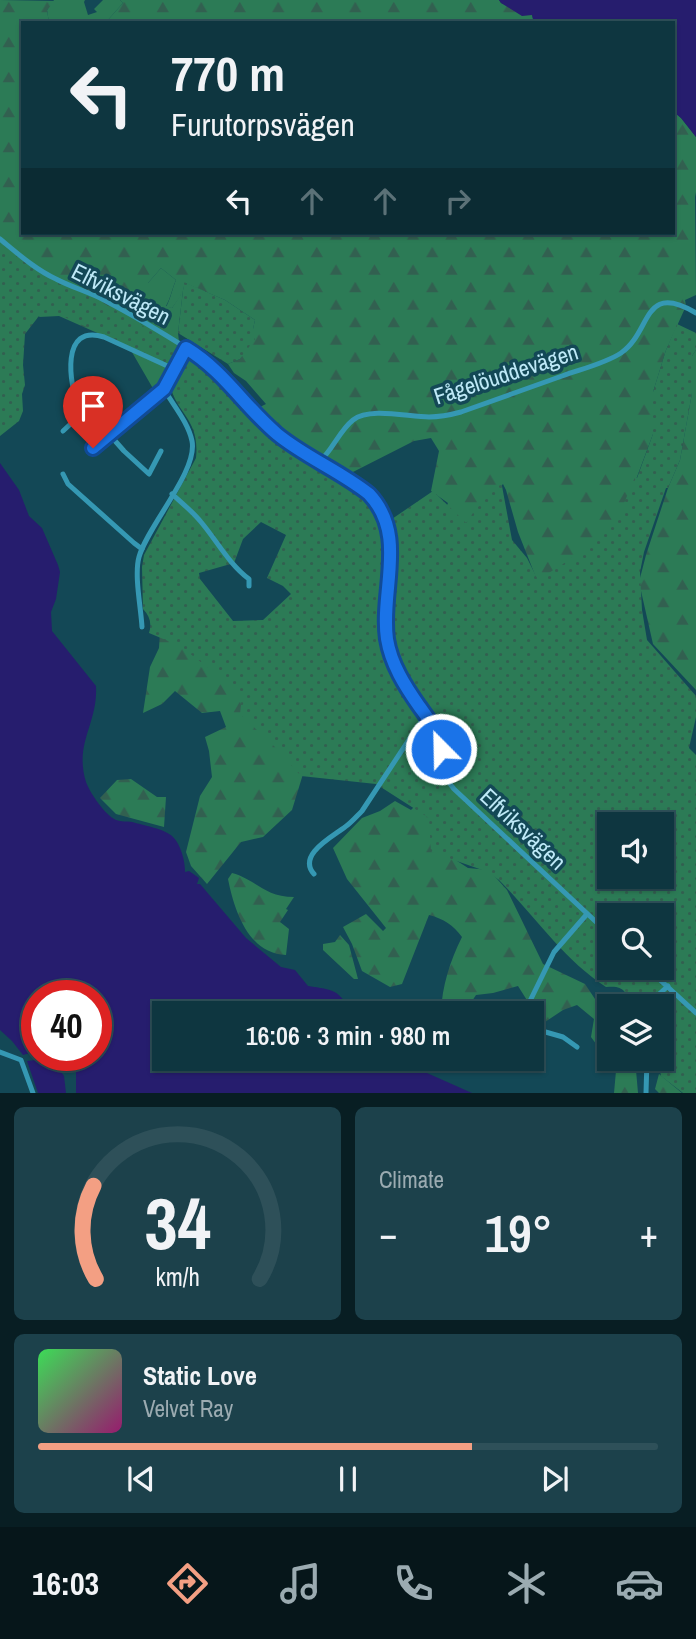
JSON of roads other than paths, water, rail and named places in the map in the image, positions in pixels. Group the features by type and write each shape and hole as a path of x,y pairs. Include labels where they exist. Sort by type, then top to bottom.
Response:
{"street":[{"name":"Elfviksvägen","path":"0,239 49,276 106,301 202,359 279,435 369,494 385,519 390,556 386,623 389,647 398,671 439,738 444,774 450,784 597,923"},
{"name":"Fågelöuddevägen","path":"319,461 351,422 359,417 370,414 430,417 461,412 619,354 629,347 652,309 661,304 680,303 696,313"},
{"path":"63,431 77,418 79,408 70,370 71,360 76,344 86,335 104,337 174,369"},
{"path":"93,448 164,389 186,348"},
{"path":"142,627 138,563 142,549 192,454 188,429 164,389"},
{"path":"109,434 149,474 162,451"},
{"path":"63,474 68,484 142,549"},
{"path":"172,495 199,520 236,568 249,579 249,586"},
{"path":"314,874 309,869 311,855 362,811 426,716"},
{"path":"530,1001 554,952 587,914"},
{"path":"660,980 696,1013"},
{"path":"659,994 667,986"},
{"path":"544,1032 563,1037 577,1047"},
{"path":"0,1052 22,1060 33,1093"},
{"path":"646,1093 647,1071"}]}
